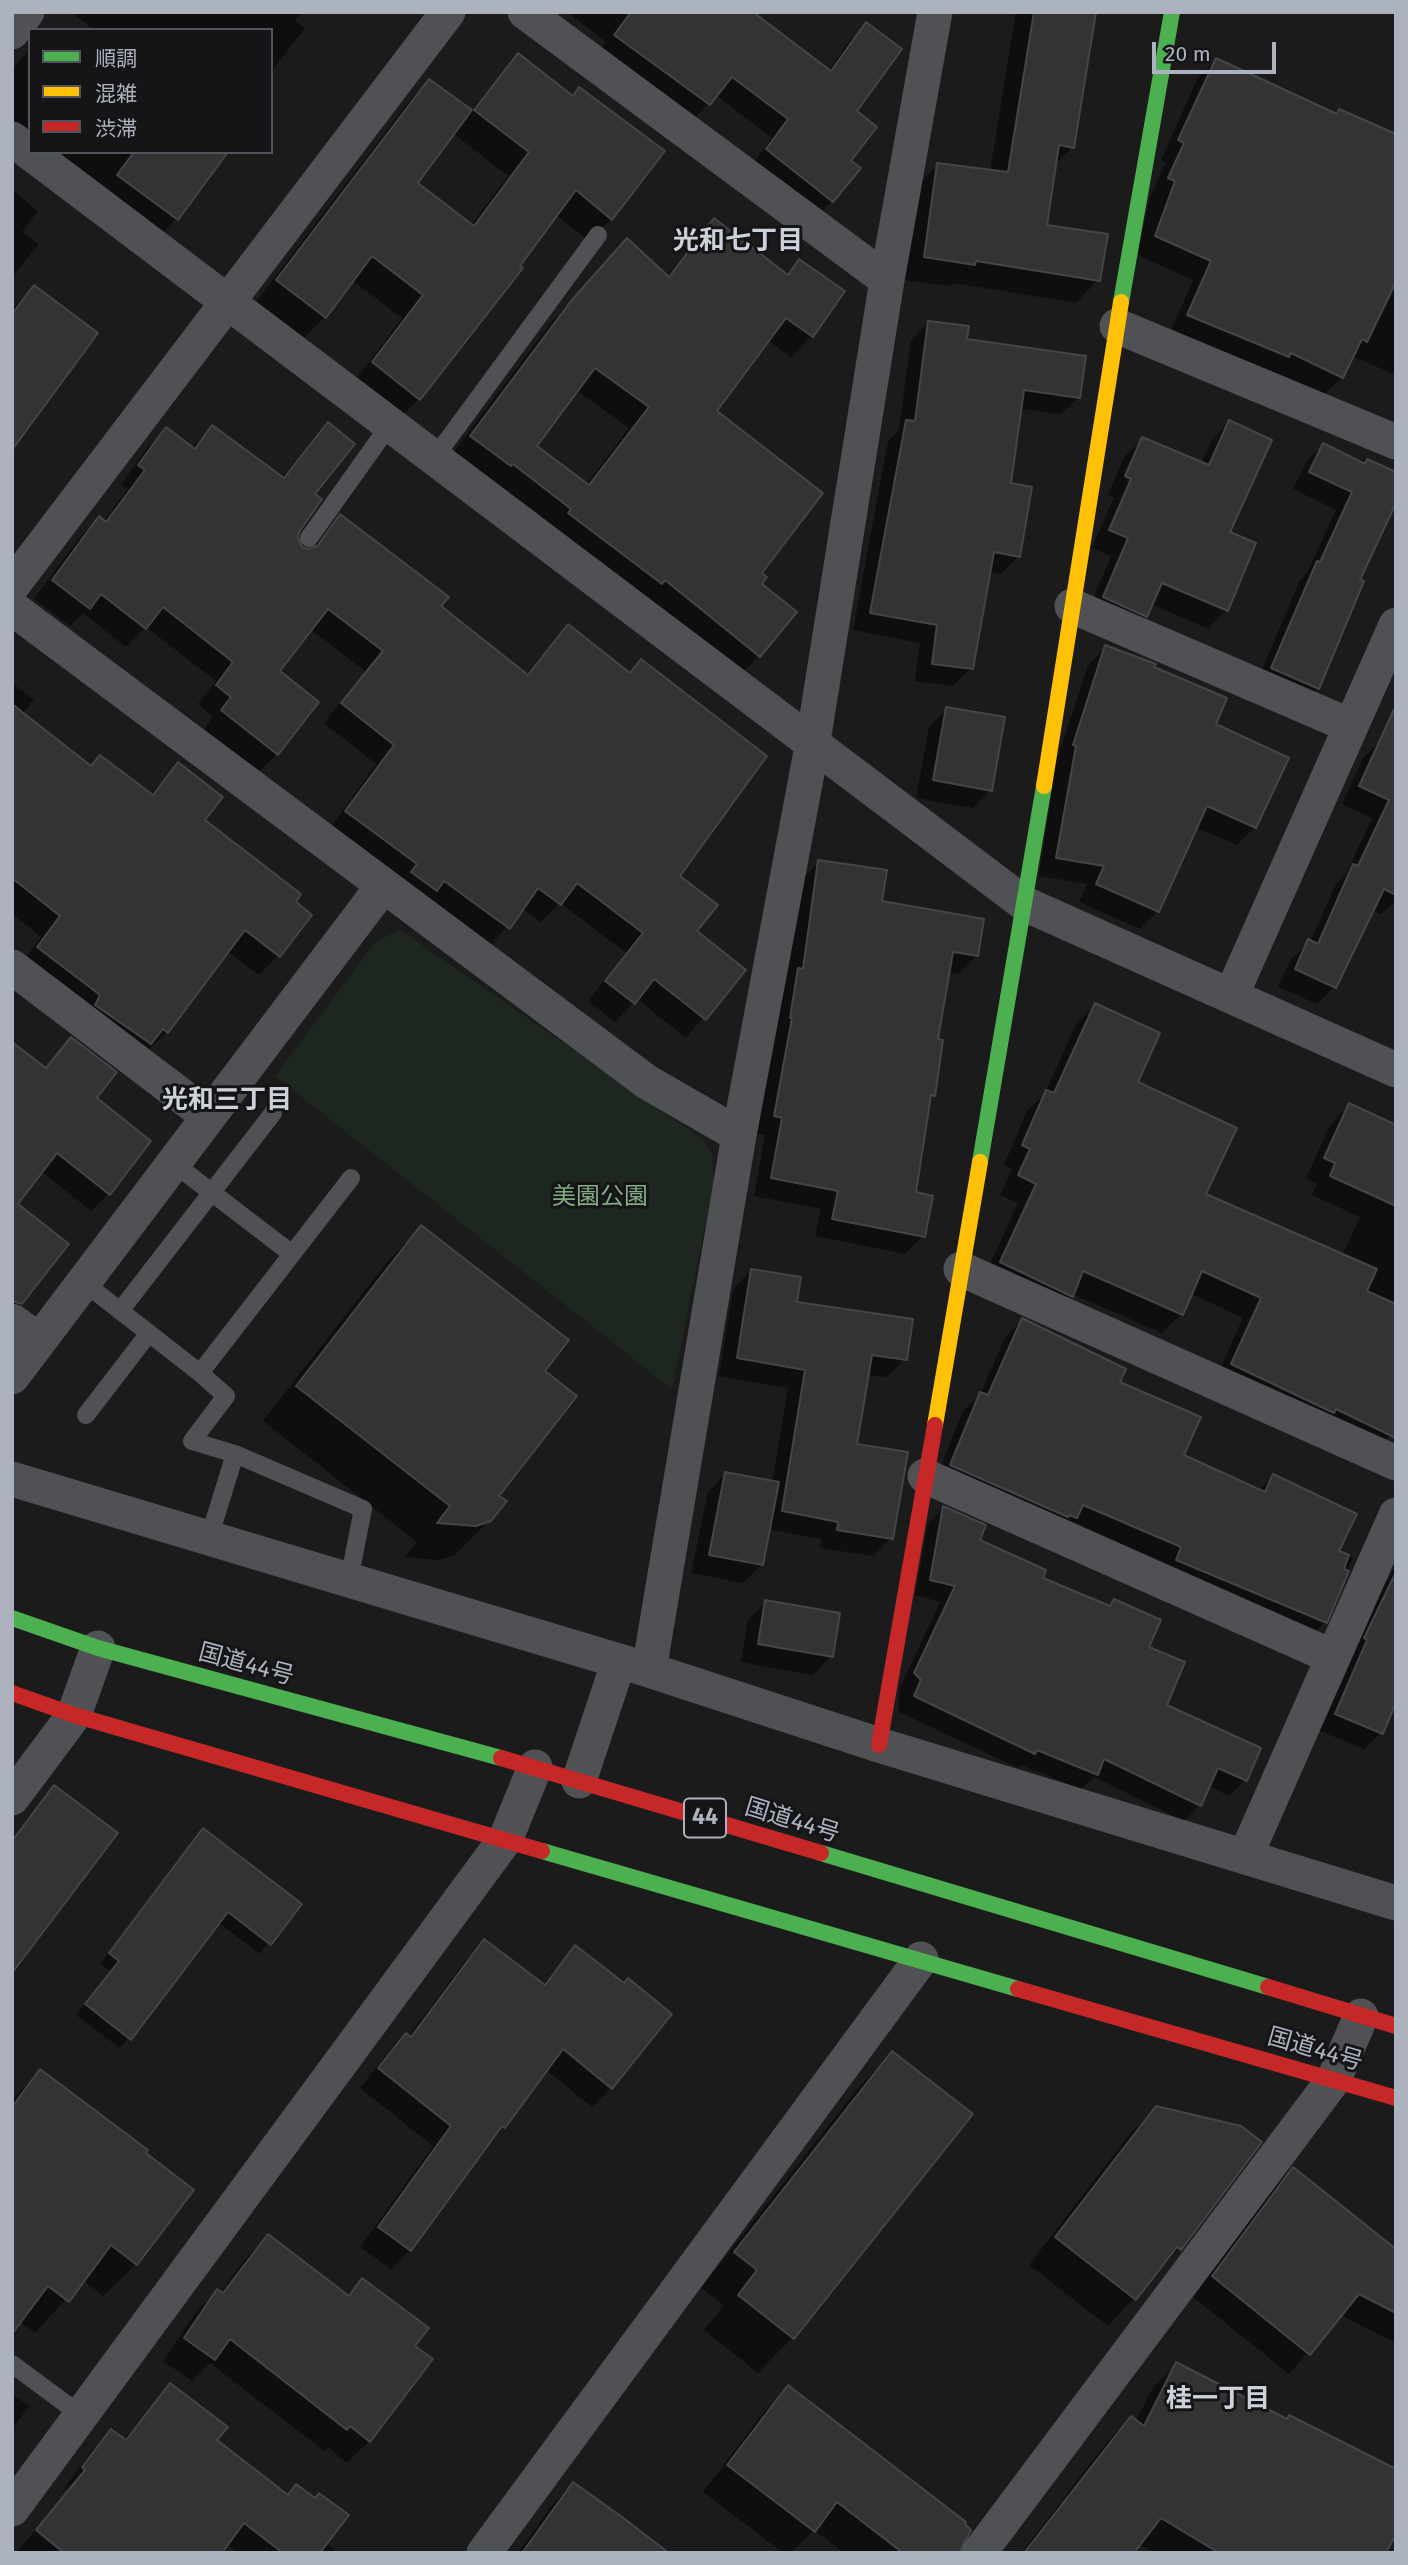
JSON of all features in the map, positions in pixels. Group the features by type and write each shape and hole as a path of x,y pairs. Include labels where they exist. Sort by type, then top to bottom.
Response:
{"main road":[{"path":"879,1745 1025,904 1117,326 1172,12"},
{"name":"国道44号","path":"12,1618 98,1648 534,1767 1385,2017"},
{"name":"国道44号","path":"12,1693 74,1716 506,1838 1396,2098"}],"street":[{"path":"12,32 27,12"},
{"path":"12,586 448,12"},
{"path":"525,12 887,280"},
{"path":"579,1780 634,1665 813,741 887,280 935,12"},
{"path":"12,139 28,151"},
{"path":"32,154 813,741 1025,904 1396,1070"},
{"path":"1117,326 1396,442"},
{"path":"1072,606 1351,726"},
{"path":"12,608 647,1082 738,1135"},
{"path":"1231,996 1396,625"},
{"path":"12,1377 25,1330 82,1281 383,886"},
{"path":"12,967 208,1116"},
{"path":"961,1269 1396,1463"},
{"path":"925,1476 1333,1657"},
{"path":"12,1479 634,1665 879,1745 1396,1903"},
{"path":"1245,1857 1396,1515"},
{"path":"12,1798 74,1716 98,1648"},
{"path":"12,2509 506,1838 534,1767"},
{"path":"484,2553 921,1959"},
{"path":"979,2553 1334,2079 1385,2017"}],"lane":[{"path":"435,457 598,235"},
{"path":"309,538 390,423"},
{"path":"120,1311 273,1113"},
{"path":"172,1162 292,1254"},
{"path":"200,1373 351,1178"},
{"path":"82,1281 226,1396 192,1441 235,1454 363,1509 349,1580"},
{"path":"86,1415 149,1333"},
{"path":"209,1538 235,1454"},
{"path":"12,2364 81,2415"}],"green space":[{"name":"美園公園","path":"400,930 700,1137 712,1153 714,1181 672,1389 275,1076 376,941"}],"building":[{"path":"631,12 753,12 831,71 866,22 902,49 857,111 877,127 851,161 861,168 833,202 766,149 788,119 732,77 710,105 614,35"},
{"path":"1034,12 1096,12 1074,148 1059,145 1047,225 1108,234 1100,281 976,261 975,265 924,257 937,163 1008,172"},
{"path":"518,53 573,96 579,87 665,151 612,220 576,190 520,266 523,268 420,400 372,362 423,295 372,256 326,318 276,280 429,79 472,110 418,183 474,226 529,152 474,110"},
{"path":"1216,58 1337,114 1339,109 1396,134 1396,282 1367,342 1362,339 1343,378 1291,353 1289,357 1187,315 1211,261 1155,236 1175,181 1168,178 1184,143 1178,140"},
{"path":"133,154 227,154 178,220 117,175"},
{"path":"714,218 788,275 799,259 845,291 813,337 786,318 717,411 823,493 762,573 767,577 762,584 797,612 760,657 665,580 662,584 568,513 571,509 513,464 511,466 470,436 571,301 627,238 669,277","holes":["595,368 649,407 589,485 537,446"]},
{"path":"34,285 98,333 12,450 12,314"},
{"path":"928,321 969,326 967,339 1086,356 1080,398 1024,390 1011,483 1032,487 1020,557 994,552 973,669 932,664 937,625 870,613 906,420 915,421"},
{"path":"1229,420 1272,440 1230,532 1256,543 1228,611 1162,583 1147,617 1103,597 1128,538 1109,530 1131,479 1125,476 1142,437 1209,465"},
{"path":"328,422 355,444 315,494 322,499 299,532 298,538 302,547 309,549 318,545 340,514 449,597 441,606 528,675 568,624 630,673 641,659 767,756 680,876 718,905 697,931 746,970 706,1020 654,979 635,1004 605,981 643,933 577,883 561,905 538,888 510,929 444,881 437,891 411,872 417,864 345,811 394,745 341,703 383,651 328,609 280,671 319,702 278,755 221,710 231,697 216,685 233,662 163,607 146,629 101,594 90,609 52,580 99,516 106,522 145,470 138,465 166,427 195,449 212,425 284,478"},
{"path":"1323,443 1365,464 1367,459 1396,472 1396,503 1360,580 1364,581 1319,689 1271,668 1317,561 1320,562 1352,492 1309,472"},
{"path":"1105,645 1156,664 1154,667 1227,698 1216,724 1289,758 1256,828 1207,806 1159,912 1096,884 1104,866 1056,858 1076,746 1073,745"},
{"path":"12,704 91,766 100,755 153,795 178,762 223,797 205,820 301,894 296,902 312,915 280,957 245,930 168,1033 163,1029 151,1044 95,1005 100,995 37,947 60,916 12,878"},
{"path":"1396,705 1396,895 1384,889 1336,988 1295,969 1308,939 1318,944 1353,864 1358,866 1389,800 1359,786"},
{"path":"946,707 1005,717 992,791 933,780"},
{"path":"818,860 887,870 882,901 984,919 978,956 953,952 938,1039 943,1040 935,1096 931,1095 916,1192 933,1196 925,1237 832,1219 838,1191 771,1178 782,1118 774,1116 798,968 803,969"},
{"path":"1095,1003 1160,1033 1138,1082 1237,1128 1206,1194 1377,1269 1367,1291 1396,1304 1396,1438 1336,1409 1334,1413 1231,1364 1261,1298 1202,1271 1183,1315 1083,1271 1073,1297 1000,1262 1036,1184 1018,1175 1030,1149 1022,1145 1046,1090 1054,1093"},
{"path":"71,1037 117,1072 97,1098 151,1141 110,1195 57,1153 18,1204 69,1244 22,1304 12,1301 12,1042 46,1068"},
{"path":"1349,1103 1396,1125 1396,1206 1330,1176 1335,1163 1324,1158"},
{"path":"421,1225 569,1340 545,1371 577,1396 499,1496 507,1501 491,1521 476,1526 437,1523 450,1506 296,1386"},
{"path":"751,1269 801,1277 797,1302 913,1319 907,1360 872,1355 857,1444 908,1452 893,1539 837,1530 838,1522 782,1511 805,1370 737,1358"},
{"path":"1022,1318 1126,1369 1120,1382 1201,1417 1184,1455 1265,1492 1273,1474 1357,1514 1339,1551 1349,1555 1344,1569 1349,1571 1327,1623 1176,1560 1181,1547 1083,1505 1077,1518 1068,1517 950,1465 980,1392 988,1395"},
{"path":"725,1472 779,1482 763,1565 709,1555"},
{"path":"943,1506 986,1525 980,1540 1046,1570 1043,1578 1110,1606 1114,1599 1161,1620 1149,1647 1185,1662 1167,1705 1261,1748 1247,1781 1218,1768 1201,1806 1104,1759 1098,1775 1037,1750 1035,1754 914,1696 921,1680 914,1673 955,1586 930,1580"},
{"path":"1396,1572 1396,1702 1383,1734 1335,1714 1367,1640 1364,1638"},
{"path":"765,1600 840,1613 833,1657 758,1644"},
{"path":"54,1785 118,1833 12,1973 12,1841"},
{"path":"203,1828 302,1904 271,1945 228,1912 131,2040 85,2004 119,1961 109,1953"},
{"path":"484,1939 545,1985 575,1945 624,1983 628,1978 672,2014 612,2089 563,2049 505,2128 502,2126 411,2251 378,2227 451,2126 378,2068 406,2033 411,2037"},
{"path":"892,2051 973,2114 794,2339 738,2295 757,2270 734,2252"},
{"path":"40,2069 148,2150 146,2153 194,2190 137,2265 111,2245 69,2302 48,2286 12,2334 12,2107"},
{"path":"1156,2106 1241,2126 1262,2142 1181,2250 1177,2247 1136,2300 1055,2237"},
{"path":"1293,2167 1396,2249 1396,2313 1359,2294 1310,2355 1212,2276"},
{"path":"268,2234 349,2296 362,2278 429,2328 415,2346 433,2359 370,2442 350,2426 347,2430 230,2339 215,2360 184,2338 217,2289 223,2293"},
{"path":"1176,2362 1287,2419 1289,2415 1396,2469 1396,2534 1386,2553 1219,2553 1161,2518 1134,2553 1024,2553 1131,2416 1144,2426"},
{"path":"170,2383 228,2427 217,2440 288,2495 296,2484 315,2498 319,2493 349,2515 320,2553 283,2553 244,2523 222,2553 64,2553 36,2530 85,2470 82,2467 111,2429 126,2440"},
{"path":"788,2385 966,2522 971,2530 959,2553 903,2553 837,2502 815,2532 727,2465"},
{"path":"573,2482 618,2514 669,2553 522,2553"}],"traffic: fast":[{"path":"1121,302 1172,12"},
{"path":"980,1162 1044,786"},
{"path":"12,1618 98,1648 501,1758"},
{"path":"542,1851 1018,1989"},
{"path":"821,1853 1268,1987"}],"traffic: slow":[{"path":"1044,786 1121,302"},
{"path":"935,1425 980,1162"}],"traffic: jam":[{"path":"879,1745 935,1425"},
{"path":"12,1693 74,1715 542,1851"},
{"path":"501,1758 821,1853"},
{"path":"1268,1987 1396,2026"},
{"path":"1018,1989 1396,2098"}],"district":[{"name":"光和七丁目","path":"738,242"},
{"name":"光和三丁目","path":"227,1101"},
{"name":"桂一丁目","path":"1218,2400"}]}
